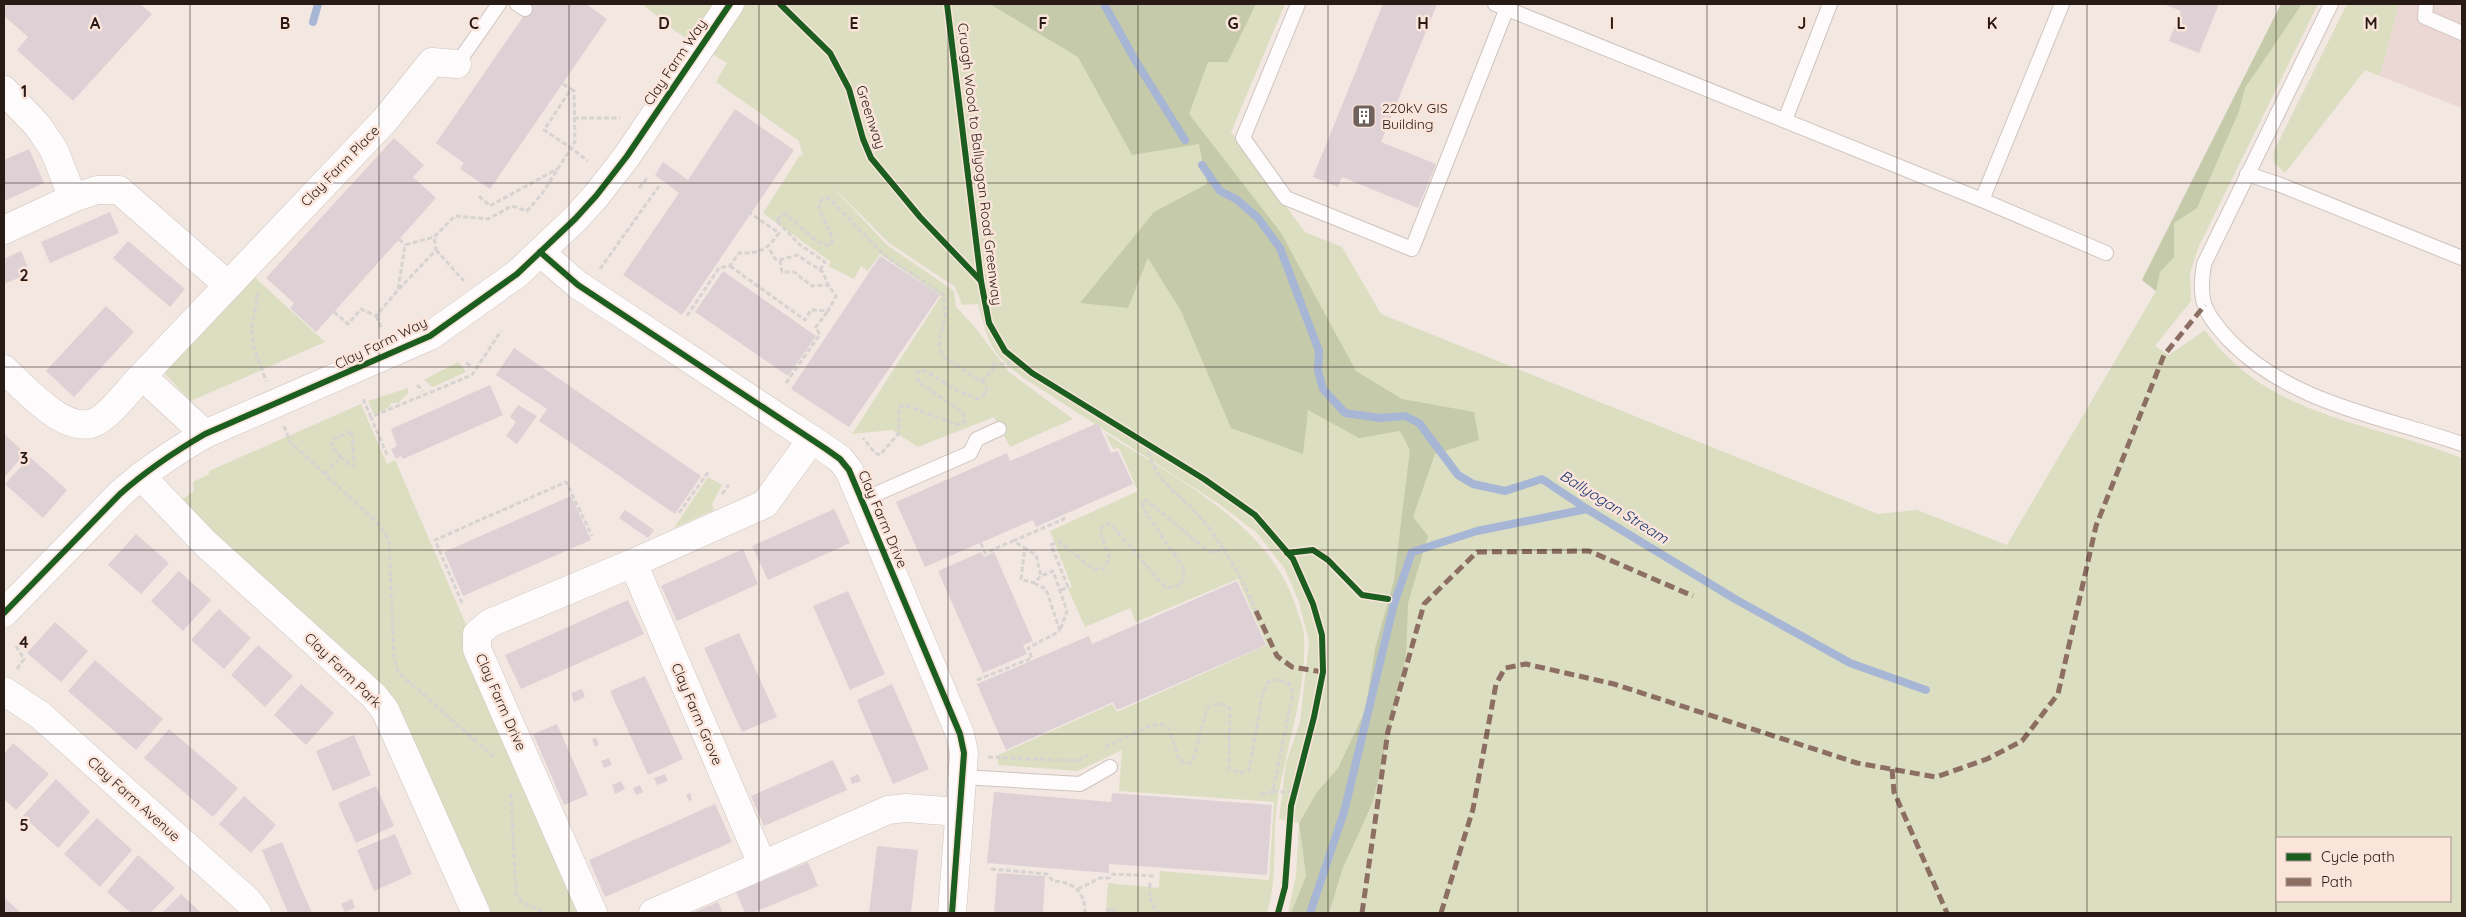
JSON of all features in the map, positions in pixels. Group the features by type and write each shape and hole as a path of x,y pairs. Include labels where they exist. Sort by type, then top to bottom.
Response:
{"street":[{"name":"Clay Farm Way","path":"5,610 141,476 205,434 430,336 517,274 575,219 606,182 632,148 730,4"},
{"name":"Clay Farm Place","path":"4,369 58,417 73,425 88,426 102,419 385,120 432,62 457,64"},
{"path":"4,90 38,126 54,150 73,198"},
{"path":"4,230 73,198 97,190 119,190 228,285"},
{"name":"Clay Farm Drive","path":"540,252 578,285 812,439 840,459 849,470 960,734 964,753 952,913"},
{"path":"142,376 205,434"},
{"name":"Clay Farm Drive","path":"592,913 477,649 477,634 490,623 633,563 765,504 812,439"},
{"name":"Clay Farm Park","path":"141,476 205,543 374,696 385,710 476,913"},
{"name":"Clay Farm Grove","path":"633,563 762,864"},
{"name":"Clay Farm Avenue","path":"9,682 40,715 248,900 257,913"},
{"path":"653,913 888,810 906,808 960,812"}],"lane":[{"path":"457,64 499,4"},
{"path":"1298,4 1244,138 1286,198 1412,249 1501,6 1982,200 2106,253"},
{"path":"1785,120 1830,4"},
{"path":"1982,200 2062,4"},
{"path":"2331,4 2204,264 2202,280 2205,306 2218,329 2240,352 2270,374 2329,403 2462,444"},
{"path":"2426,4 2425,17 2462,33"},
{"path":"2247,174 2278,184 2462,258"},
{"path":"862,500 970,453 977,439 999,429"},
{"path":"962,777 1080,784 1110,767"}],"path":[{"path":"405,244 434,237 455,216 488,219 512,206 527,211 542,194 575,142 574,91 563,84"},
{"path":"571,89 544,130 588,161"},
{"path":"574,118 620,118"},
{"path":"479,196 490,206 558,168"},
{"path":"639,188 647,178"},
{"path":"597,274 659,186"},
{"path":"820,270 825,262 799,244 776,220 785,214 818,242 829,246 832,243 832,237 819,209 819,203 823,199 829,198 885,256 944,295 945,316 938,343 940,351 944,357 985,384 987,392 977,398 954,389 922,369 918,373 918,382 963,412 965,420 963,424 956,424 905,404 899,407 897,413 899,433 880,455 875,453 863,438"},
{"path":"686,316 720,268 730,266 739,253 751,253 769,248 779,232 750,213"},
{"path":"434,237 436,250 464,281"},
{"path":"399,239 405,244"},
{"path":"398,290 405,244"},
{"path":"769,248 774,259 780,260 797,255 823,272 828,286 836,296 828,311 815,328 820,334 786,383"},
{"path":"376,316 436,250"},
{"path":"780,260 782,272 794,272 812,286 828,286"},
{"path":"730,266 805,320 811,310 828,311"},
{"path":"228,285 249,279 258,292 252,326 253,344 258,362 290,442 380,524 389,541 394,657 398,672 502,764"},
{"path":"334,312 348,324 361,309 376,316 381,327"},
{"path":"371,417 472,375 501,331"},
{"path":"981,381 993,370 992,364 1008,364 1011,357 1020,363"},
{"path":"466,363 472,366"},
{"path":"417,385 423,391"},
{"path":"363,399 387,455"},
{"path":"352,431 354,435 354,465 351,466 341,457 332,447 332,440 352,431"},
{"path":"1139,439 1155,449"},
{"path":"1147,444 1149,459 1156,473 1201,518 1241,578 1256,612"},
{"path":"325,474 341,457"},
{"path":"677,516 709,471"},
{"path":"462,603 435,540 566,482 592,536"},
{"path":"1061,590 1068,587 1051,545 1058,542 1068,546 1091,568 1099,570 1104,568 1110,558 1102,538 1101,528 1107,524 1114,528 1166,588 1180,586 1184,576 1183,567 1144,510 1142,502 1146,500 1209,552 1224,550"},
{"path":"981,543 985,553 1064,519 1062,515"},
{"path":"1013,541 1036,555 1041,576"},
{"path":"1025,548 1020,579 1046,589 1060,632"},
{"path":"978,680 1032,658 1028,648 1060,632 1067,611 1054,571 1041,576 1034,583"},
{"path":"9,682 24,659 16,646"},
{"path":"1102,749 1152,725 1162,724 1169,729 1178,760 1185,764 1190,763 1194,757 1207,708 1215,703 1224,704 1230,709 1229,769 1240,773 1250,770 1263,692 1268,682 1276,680 1288,682 1293,692 1273,791"},
{"path":"988,757 1077,761 1093,753"},
{"path":"511,784 516,894 521,900 544,913"},
{"path":"1258,794 1268,794 1273,791 1294,796 1297,784"},
{"path":"991,869 1047,874 1053,880 1067,882 1078,888 1085,902 1085,913"},
{"path":"1078,888 1100,878 1108,878 1113,874 1154,876"},
{"path":"1150,883 1149,896 1152,907 1160,913"},
{"path":"1108,913 1108,908 1119,913"}],"shaded area":[{"path":"2399,4 2462,4 2462,108 2380,76"}],"green space":[{"path":"642,4 1229,4 1208,62 1228,62 1256,4 1285,4 1231,132 1305,232 1342,247 1381,314 1878,514 1917,510 2007,545 2156,291 2142,280 2281,4 2318,4 2199,246 2190,273 2191,301 2155,346 2169,355 2205,330 2230,359 2258,382 2289,399 2357,425 2462,458 2462,913 1329,913 1343,868 1373,802 1406,657 1394,580 1375,648 1365,711 1338,768 1317,792 1299,823 1279,819 1286,763 1300,722 1309,642 1299,602 1285,569 1257,533 1219,504 1022,377 1011,368 996,353 988,337 978,304 962,305 955,287 889,243 826,180 887,245 954,291 956,307 973,325 1009,372 1073,419 1010,447 994,417 918,447 892,430 852,434 941,296 880,254 868,271 861,266 854,279 828,266 831,262 763,213 800,155 803,157 799,141 716,82 727,63 675,31"},
{"path":"990,4 1256,4 1228,62 1208,62 1189,114 1281,233 1356,371 1402,399 1474,412 1479,440 1435,454 1413,517 1428,536 1408,603 1406,657 1373,802 1343,868 1329,913 1291,913 1306,876 1299,823 1317,792 1338,768 1365,711 1375,648 1394,580 1410,450 1400,431 1359,438 1308,410 1303,454 1231,428 1181,311 1148,258 1128,308 1080,303 1154,212 1207,184 1199,144 1132,155 1078,57"},
{"path":"2281,4 2302,4 2245,88 2239,111 2197,208 2174,223 2174,257 2160,272 2156,291 2142,280"},
{"path":"2347,4 2399,4 2380,76 2365,70 2285,173 2274,163 2273,153"},
{"path":"247,270 325,342 191,401 163,372"},
{"path":"458,362 466,372 433,387 424,380"},
{"path":"408,388 408,393 398,403 391,403 390,407 374,414 368,401"},
{"path":"361,404 387,464 395,460 467,627 579,913 489,913 397,707 217,540 181,500 194,491 193,482 209,474 209,471"},
{"path":"1105,433 1190,487 1219,507 1245,529 1267,554 1285,581 1302,624 1304,656 1302,676 1278,797 1273,884 1267,913 1106,913 1108,883 1159,888 1160,871 1269,880 1274,802 1119,791 1122,750 1078,771 998,765 998,755 1112,704 1117,712 1267,645 1238,579 1136,622 1130,608 1085,627 1068,589 1072,587 1050,531 1138,491 1119,448 1113,449"},
{"path":"708,477 722,485 712,504 714,510 674,528"},
{"path":"1299,823 1306,876 1291,913 1288,913 1296,876"}],"building":[{"path":"4,4 140,4 152,14 73,101 17,50 28,37 4,16"},
{"path":"532,4 586,4 607,19 490,189 460,169 464,163 436,143"},
{"name":"220kV GIS Building","path":"1383,4 1437,4 1381,142 1436,164 1418,208 1342,177 1338,187 1313,177"},
{"path":"2163,4 2219,4 2199,53 2169,41 2181,11"},
{"path":"735,109 794,150 682,315 623,275 679,193 655,175 663,162 688,180"},
{"path":"394,138 424,165 413,177 436,198 316,332 290,308 294,303 266,278"},
{"path":"29,149 44,183 4,201 4,160"},
{"path":"110,212 119,233 50,263 41,242"},
{"path":"128,241 185,289 170,307 113,258"},
{"path":"21,251 30,273 4,284 4,259"},
{"path":"880,256 940,295 849,427 791,389"},
{"path":"723,271 816,336 788,376 695,312"},
{"path":"106,306 134,332 74,397 46,371"},
{"path":"514,348 701,476 675,514 539,421 547,409 496,375"},
{"path":"490,385 503,415 403,459 401,456 396,459 391,449 397,446 391,429"},
{"path":"518,405 537,416 517,444 506,436 516,422 510,417"},
{"path":"1098,423 1111,453 1118,451 1133,484 1036,527 1033,520 925,567 896,502 1007,453 1010,461"},
{"path":"4,434 25,453 4,478"},
{"path":"30,457 67,490 43,518 5,484"},
{"path":"571,496 591,540 463,596 444,552"},
{"path":"834,509 850,543 768,580 752,546"},
{"path":"625,510 654,530 648,538 619,518"},
{"path":"136,534 169,563 141,594 108,565"},
{"path":"743,549 758,584 677,621 661,586"},
{"path":"981,552 984,557 994,552 1033,641 1023,645 1027,654 983,673 938,571"},
{"path":"179,571 211,600 183,631 151,601"},
{"path":"1237,581 1266,645 1117,710 1113,702 1006,750 977,684 1089,636 1092,644"},
{"path":"848,591 885,674 850,690 813,606"},
{"path":"628,600 644,634 521,689 505,655"},
{"path":"219,609 251,638 224,669 191,640"},
{"path":"55,622 88,651 61,682 27,653"},
{"path":"739,633 777,717 742,732 704,648"},
{"path":"258,645 293,676 265,707 231,675"},
{"path":"95,660 163,719 136,750 68,691"},
{"path":"645,676 683,759 648,775 610,691"},
{"path":"301,684 334,713 306,745 274,715"},
{"path":"892,684 929,769 893,784 857,700"},
{"path":"582,689 585,697 574,702 571,693"},
{"path":"557,724 588,795 564,805 533,734"},
{"path":"169,729 238,788 213,817 144,758"},
{"path":"354,735 371,775 333,791 316,751"},
{"path":"596,738 599,745 595,747 592,739"},
{"path":"13,743 49,774 16,810 4,799 4,754"},
{"path":"609,758 612,765 604,768 601,761"},
{"path":"833,760 847,790 764,826 751,796"},
{"path":"665,774 668,781 657,785 654,778"},
{"path":"858,774 861,781 852,784 850,778"},
{"path":"56,779 90,812 58,848 23,816"},
{"path":"621,781 625,789 615,794 612,785"},
{"path":"640,785 643,792 636,795 633,788"},
{"path":"376,786 394,826 356,843 338,803"},
{"path":"994,792 1111,802 1112,793 1272,805 1267,875 1109,864 1109,873 987,863"},
{"path":"690,793 692,800 689,801 686,795"},
{"path":"244,796 276,825 251,853 219,824"},
{"path":"715,804 732,842 605,897 589,860"},
{"path":"97,818 132,850 100,887 64,854"},
{"path":"395,834 412,874 374,891 357,850"},
{"path":"282,842 312,913 288,913 262,850"},
{"path":"877,846 918,850 911,913 869,913"},
{"path":"138,855 175,888 150,913 131,913 107,892"},
{"path":"808,862 818,886 752,913 745,913 736,892"},
{"path":"997,873 1045,876 1043,913 994,913"},
{"path":"181,894 198,910 202,913 162,913"},
{"path":"4,897 8,901 21,913 4,913"},
{"path":"352,899 355,908 345,912 341,904"},
{"path":"718,902 723,913 692,913"}],"waterway":[{"path":"313,22 318,4"},
{"name":"Ballyogan Stream","path":"1104,4 1135,60 1185,140"},
{"name":"Ballyogan Stream","path":"1202,165 1220,191 1236,199 1258,218 1280,248 1319,351 1318,371 1323,389 1345,413 1380,418 1405,416 1419,423 1458,475 1473,484 1505,491 1542,479 1587,509 1735,599 1850,663 1926,690"},
{"path":"1310,913 1344,812 1394,604 1412,552 1477,531 1587,509"}],"marked path":[{"path":"1441,913 1473,809 1496,684 1505,668 1526,664 1614,684 1857,763 1936,777 1987,759 2022,741 2058,694 2096,526 2164,355 2205,305"},
{"path":"1362,913 1388,731 1424,604 1477,552 1589,551 1693,596"},
{"path":"1256,611 1277,656 1292,667 1323,672"},
{"path":"1892,769 1894,792 1947,913"}],"cycle path":[{"path":"4,613 120,494 140,477 172,455 205,434 430,336 517,274 575,219 596,196 627,156 730,4"},
{"name":"Greenway","path":"780,4 830,53 849,89 863,139 871,158 920,217 981,281"},
{"name":"Cruagh Wood to Ballyogan Road Greenway","path":"947,4 981,281 989,323 1005,351 1032,373 1204,479 1255,515 1293,559 1313,604 1322,635 1323,672 1314,717 1291,806 1285,887 1278,913"},
{"path":"540,252 578,285 826,449 840,459 849,470 960,734 964,753 952,913"},
{"path":"1287,553 1313,550 1328,560 1362,595 1388,599"}],"place":[{"name":"220kV GIS Building","path":"1364,116"}]}
